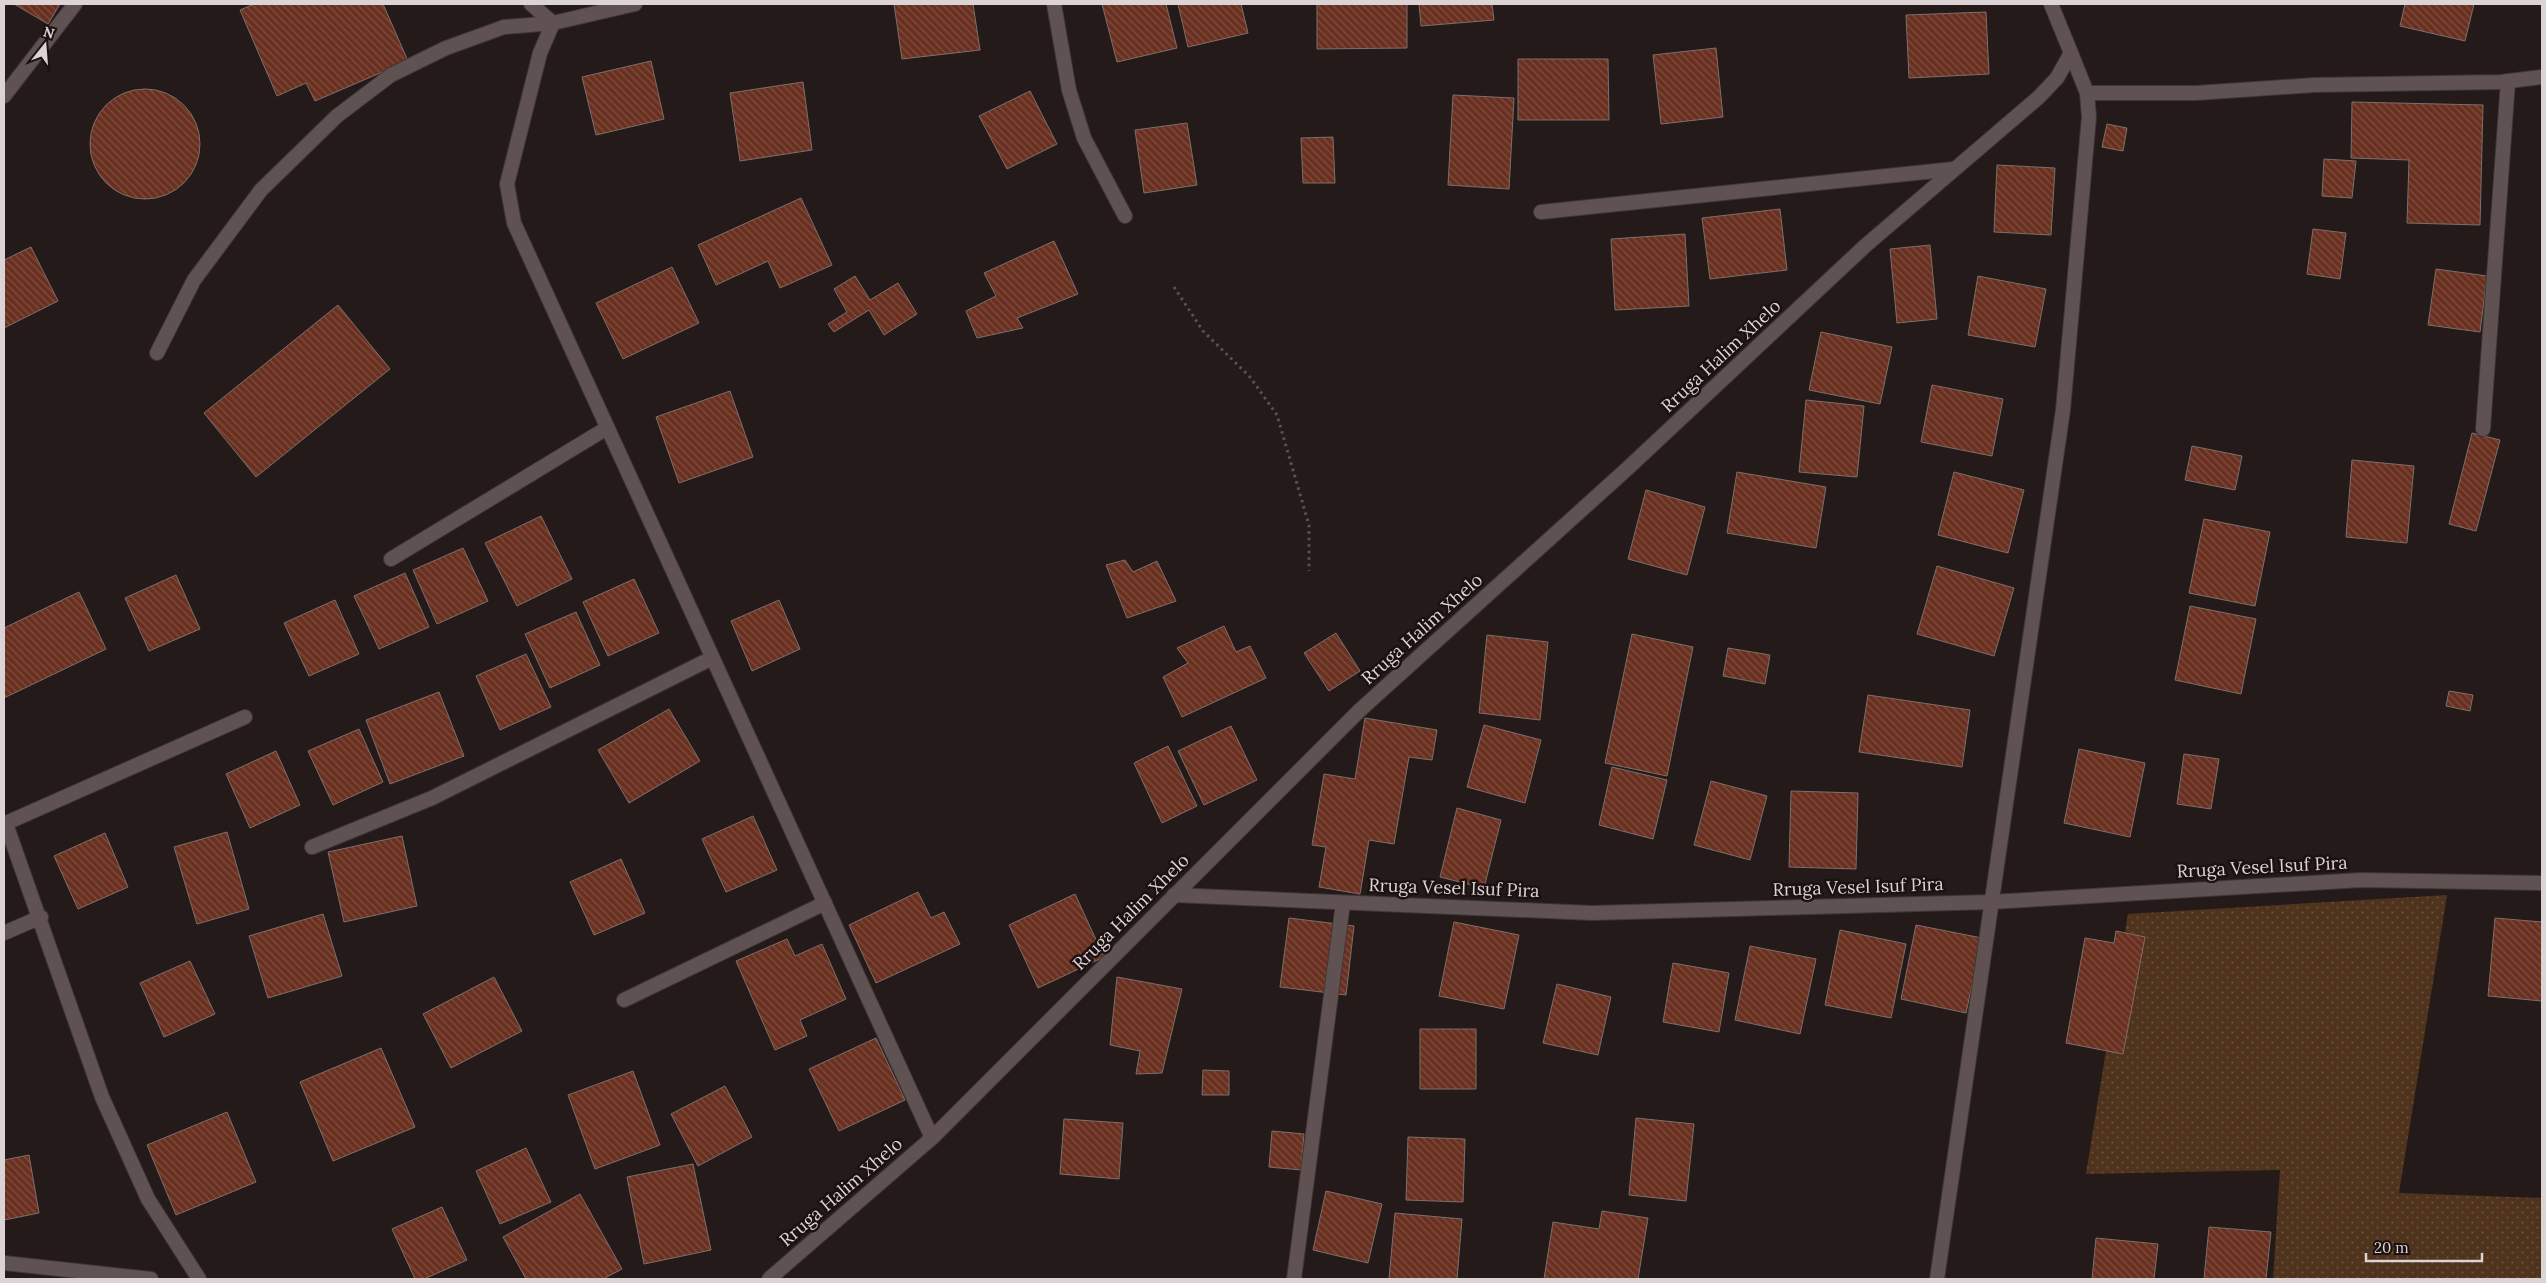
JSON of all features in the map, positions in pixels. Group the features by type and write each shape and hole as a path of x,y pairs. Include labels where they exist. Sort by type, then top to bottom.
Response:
{"street":[{"path":"4,96 75,4"},
{"path":"531,4 553,23"},
{"path":"156,353 194,280 261,190 337,116 391,75 446,48 504,27 553,23 635,4"},
{"path":"1054,4 1069,90 1084,138 1125,216"},
{"path":"1937,1279 2063,410 2089,117 2087,93 2051,4"},
{"path":"553,23 540,53 507,184 514,223 932,1138"},
{"name":"Rruga Halim Xhelo","path":"769,1279 932,1138 1360,710 1628,468 1865,246 2039,97 2057,78 2071,54"},
{"path":"2087,93 2196,93 2314,85 2508,81 2542,76"},
{"path":"2483,429 2508,81"},
{"path":"1541,212 1954,169"},
{"path":"391,559 607,428"},
{"path":"312,847 432,798 712,658"},
{"path":"200,1279 148,1199 102,1097 41,917 5,824 245,717"},
{"name":"Rruga Vesel Isuf Pira","path":"1174,895 1592,913 1991,902 2361,880 2542,883"},
{"path":"624,1000 824,903"},
{"path":"1294,1279 1343,903"},
{"path":"4,933 41,917"},
{"path":"4,1263 151,1279"}],"path":[{"path":"1174,287 1203,331 1250,377 1277,415 1309,525 1310,571"}],"shaded area":[{"path":"2447,895 2399,1193 2542,1198 2542,1279 2273,1279 2280,1170 2086,1174 2128,914"}],"building":[{"path":"14,4 60,4 48,24"},
{"path":"254,4 383,4 408,61 315,101 306,83 277,96 240,10"},
{"path":"894,4 973,4 980,50 902,59"},
{"path":"1102,4 1166,4 1177,48 1117,62"},
{"path":"1178,4 1241,4 1248,33 1188,47"},
{"path":"1317,4 1407,4 1407,48 1317,49"},
{"path":"1419,4 1492,4 1494,20 1421,26"},
{"path":"2405,4 2474,4 2465,41 2400,26"},
{"path":"1986,12 1989,74 1909,78 1906,15"},
{"path":"1716,48 1723,117 1661,124 1653,55"},
{"path":"1518,59 1608,59 1609,120 1518,120"},
{"path":"651,61 664,119 596,135 582,77"},
{"path":"803,82 812,150 740,161 730,93"},
{"path":"145,89 156,90 166,94 184,105 195,123 199,133 199,155 195,165 184,183 166,194 156,198 145,199 134,198 124,194 106,183 95,165 91,155 90,144 91,133 95,123 106,105 124,94 134,90"},
{"path":"1030,91 1057,144 1007,169 979,116"},
{"path":"1453,95 1514,98 1509,189 1448,185"},
{"path":"2352,102 2483,105 2480,225 2407,223 2409,160 2351,158"},
{"path":"1187,123 1197,185 1144,193 1135,130"},
{"path":"2107,124 2127,128 2123,151 2102,147"},
{"path":"1333,137 1335,183 1303,183 1301,138"},
{"path":"2324,159 2356,161 2352,198 2322,196"},
{"path":"1997,165 2055,168 2051,235 1994,232"},
{"path":"801,198 832,265 780,288 768,261 716,285 698,245"},
{"path":"1780,209 1787,270 1710,279 1702,218"},
{"path":"2313,229 2346,233 2340,279 2307,274"},
{"path":"1685,234 1689,306 1615,310 1611,239"},
{"path":"1054,241 1078,294 1017,318 1023,328 977,338 966,311 996,296 984,273"},
{"path":"1930,245 1937,319 1897,323 1890,249"},
{"path":"31,247 58,301 4,328 4,260"},
{"path":"672,267 699,323 623,359 596,303"},
{"path":"2436,269 2487,276 2480,332 2428,325"},
{"path":"855,276 870,300 898,283 917,314 884,335 869,310 834,332 828,324 847,312 834,289"},
{"path":"1978,276 2046,289 2035,347 1968,335"},
{"path":"338,305 390,369 256,477 204,413"},
{"path":"1821,332 1892,347 1880,404 1809,390"},
{"path":"1932,385 2003,399 1992,456 1921,442"},
{"path":"730,391 753,457 679,483 656,417"},
{"path":"1806,400 1864,406 1857,477 1799,472"},
{"path":"2472,433 2500,440 2476,531 2449,524"},
{"path":"2192,446 2242,456 2235,490 2185,480"},
{"path":"2352,460 2414,466 2407,543 2346,537"},
{"path":"1737,472 1826,487 1816,548 1727,533"},
{"path":"1954,472 2024,490 2008,553 1938,535"},
{"path":"1646,490 1705,507 1687,575 1628,559"},
{"path":"541,516 572,579 517,606 485,543"},
{"path":"2204,519 2270,532 2255,606 2189,593"},
{"path":"463,548 488,601 437,624 413,570"},
{"path":"1125,560 1133,572 1157,561 1176,601 1127,618 1106,565"},
{"path":"1937,566 2014,588 1994,656 1917,634"},
{"path":"405,573 429,627 379,649 354,596"},
{"path":"176,575 200,629 149,651 125,598"},
{"path":"634,579 659,633 608,656 583,602"},
{"path":"79,592 106,649 4,698 4,628"},
{"path":"335,600 359,654 309,676 284,623"},
{"path":"779,600 800,649 752,671 731,621"},
{"path":"2190,606 2256,619 2241,694 2175,680"},
{"path":"576,612 600,665 550,688 525,634"},
{"path":"1224,626 1236,652 1250,646 1266,678 1182,717 1163,677 1188,663 1177,648"},
{"path":"1336,633 1360,671 1329,691 1304,653"},
{"path":"1632,634 1693,647 1667,776 1605,763"},
{"path":"1487,635 1548,642 1540,720 1479,713"},
{"path":"1728,648 1770,655 1765,684 1723,676"},
{"path":"526,654 551,707 500,730 476,676"},
{"path":"2449,691 2473,695 2470,711 2446,706"},
{"path":"439,692 464,756 390,784 366,720"},
{"path":"1868,695 1970,710 1962,767 1859,752"},
{"path":"669,709 700,761 629,803 598,750"},
{"path":"1365,718 1437,730 1432,760 1409,757 1394,844 1369,840 1360,894 1319,887 1326,847 1312,845 1324,774 1355,779"},
{"path":"1484,725 1541,740 1525,803 1467,787"},
{"path":"1231,726 1257,780 1204,805 1178,751"},
{"path":"359,729 383,782 333,805 308,751"},
{"path":"1168,746 1197,806 1162,823 1134,763"},
{"path":"2079,749 2145,763 2130,837 2064,823"},
{"path":"276,751 300,805 250,828 226,774"},
{"path":"2184,754 2219,759 2211,809 2177,804"},
{"path":"1612,767 1667,780 1653,839 1599,825"},
{"path":"1711,781 1767,796 1750,860 1694,845"},
{"path":"1791,791 1858,793 1856,869 1789,867"},
{"path":"1457,808 1501,820 1484,888 1440,877"},
{"path":"753,816 777,870 726,892 702,839"},
{"path":"227,832 249,909 197,924 174,847"},
{"path":"105,833 128,887 78,909 54,856"},
{"path":"402,836 417,906 344,922 328,852"},
{"path":"621,859 645,913 594,935 570,882"},
{"path":"918,892 931,918 944,912 960,944 876,983 849,925"},
{"path":"1075,894 1104,957 1038,988 1009,925"},
{"path":"323,914 342,976 268,998 249,936"},
{"path":"1289,918 1354,926 1346,995 1280,987"},
{"path":"2495,918 2542,922 2542,1001 2488,996"},
{"path":"1454,922 1519,935 1504,1009 1439,996"},
{"path":"1916,925 1982,938 1966,1013 1901,999"},
{"path":"1840,930 1906,944 1891,1018 1825,1005"},
{"path":"2116,931 2145,937 2123,1054 2066,1043 2085,938 2114,943"},
{"path":"787,939 795,956 822,944 846,999 800,1020 807,1036 775,1050 736,961"},
{"path":"1750,946 1816,959 1800,1034 1735,1020"},
{"path":"190,961 215,1014 164,1037 140,983"},
{"path":"1673,963 1729,973 1719,1032 1663,1022"},
{"path":"494,977 522,1031 451,1068 423,1014"},
{"path":"1117,977 1182,989 1162,1073 1136,1074 1140,1051 1110,1045"},
{"path":"1557,984 1611,997 1598,1055 1543,1043"},
{"path":"1420,1029 1476,1029 1476,1089 1420,1089"},
{"path":"876,1038 905,1100 839,1131 809,1069"},
{"path":"381,1048 415,1127 333,1161 300,1082"},
{"path":"1203,1070 1229,1071 1229,1095 1202,1095"},
{"path":"633,1071 660,1145 595,1169 568,1095"},
{"path":"725,1086 752,1137 698,1166 671,1114"},
{"path":"227,1112 256,1182 176,1215 147,1145"},
{"path":"1636,1118 1694,1124 1686,1201 1629,1195"},
{"path":"1064,1119 1123,1123 1119,1179 1060,1174"},
{"path":"1272,1131 1304,1134 1301,1170 1269,1167"},
{"path":"1408,1137 1465,1139 1463,1202 1406,1200"},
{"path":"526,1148 551,1202 500,1224 476,1171"},
{"path":"29,1155 39,1213 4,1220 4,1160"},
{"path":"693,1164 711,1250 644,1264 627,1177"},
{"path":"1326,1191 1382,1204 1368,1263 1313,1250"},
{"path":"580,1194 622,1269 603,1279 526,1279 503,1237"},
{"path":"442,1207 467,1260 424,1279 415,1279 392,1229"},
{"path":"1602,1211 1648,1218 1638,1279 1544,1279 1553,1222 1599,1229"},
{"path":"1395,1213 1462,1219 1457,1279 1389,1279"},
{"path":"2209,1227 2271,1232 2266,1279 2204,1279"},
{"path":"2096,1238 2158,1244 2154,1279 2092,1279"}]}
